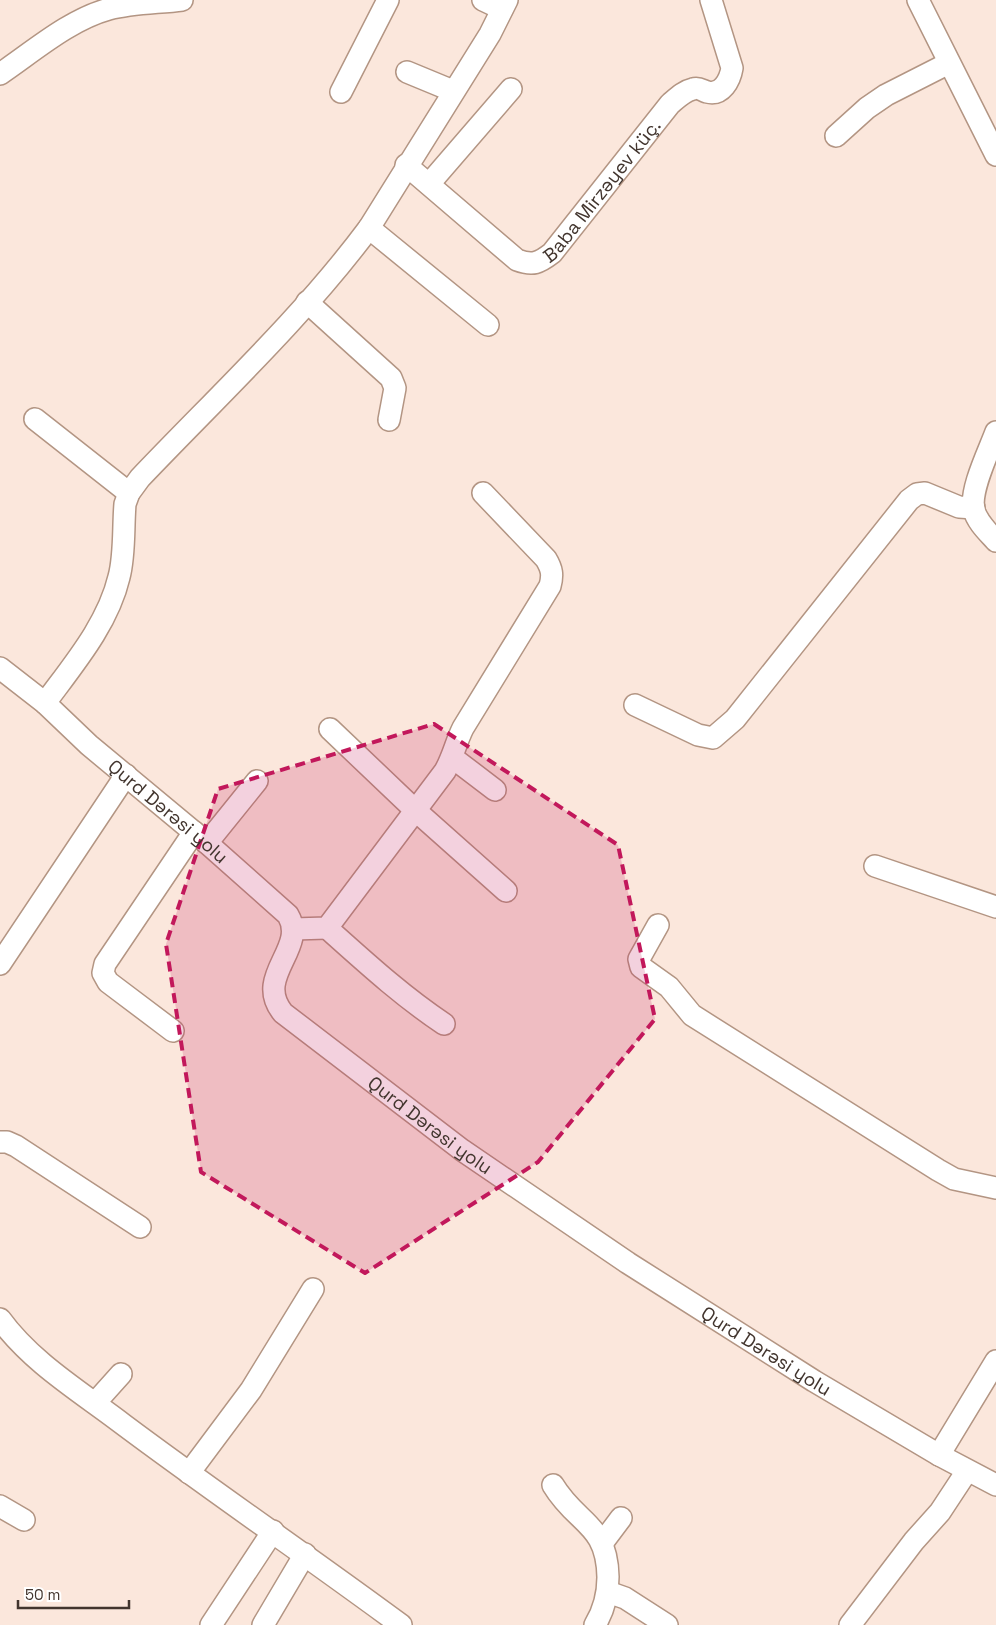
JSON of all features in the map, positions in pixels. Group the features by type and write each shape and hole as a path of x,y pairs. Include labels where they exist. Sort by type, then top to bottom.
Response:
{"street":[{"path":"0,74 70,26 95,15 110,9 182,0"},
{"path":"341,92 388,0"},
{"path":"45,703 85,649 116,588 120,575 125,504 129,493 140,478 330,278 369,228 406,165 490,34 504,4 483,0"},
{"name":"Baba Mirzəyev küç.","path":"406,165 517,260 529,265 539,263 552,253 670,104 690,89 698,88 715,92 731,79 732,68 712,0"},
{"path":"918,0 995,152"},
{"path":"836,136 867,108 886,95 949,63"},
{"path":"408,72 453,91"},
{"path":"429,184 511,89"},
{"path":"369,228 488,324"},
{"path":"307,302 391,378 395,388 389,420"},
{"path":"35,419 129,493"},
{"path":"996,432 974,491 974,508 979,520 996,541"},
{"path":"327,928 453,758 457,739 463,728 550,586 553,577 551,567 546,559 483,493"},
{"path":"635,705 698,735 713,738 734,719 909,500 917,494 925,493 959,507 974,508"},
{"name":"Qurd Dərəsi yolu","path":"0,668 45,703 89,745 288,915 293,929 291,941 273,983 273,994 276,1004 283,1013 462,1150 537,1202 734,1331 940,1455 996,1485"},
{"path":"330,730 415,810 506,891"},
{"path":"453,758 495,790"},
{"path":"0,964 126,776"},
{"path":"173,1031 108,982 103,973 105,964 200,838 257,781"},
{"path":"875,866 996,907"},
{"path":"658,925 639,959 641,966 669,987 692,1015 938,1170 954,1179 996,1188"},
{"path":"293,929 327,928 413,1003 444,1024"},
{"path":"0,1142 16,1146 140,1227"},
{"path":"189,1473 251,1390 313,1289"},
{"path":"0,1319 11,1334 41,1362 189,1473 273,1531 401,1625"},
{"path":"940,1455 996,1361"},
{"path":"95,1403 121,1374"},
{"path":"850,1625 914,1541 940,1512 967,1470"},
{"path":"553,1485 562,1499 603,1542 608,1561 608,1592 602,1613 595,1625"},
{"path":"0,1506 24,1520"},
{"path":"603,1542 621,1518"},
{"path":"211,1625 273,1531"},
{"path":"263,1625 305,1554"},
{"path":"608,1592 625,1598 667,1625"}],"highlighted area":[{"path":"434,724 618,845 655,1019 538,1162 365,1273 201,1172 166,944 218,789"}]}
